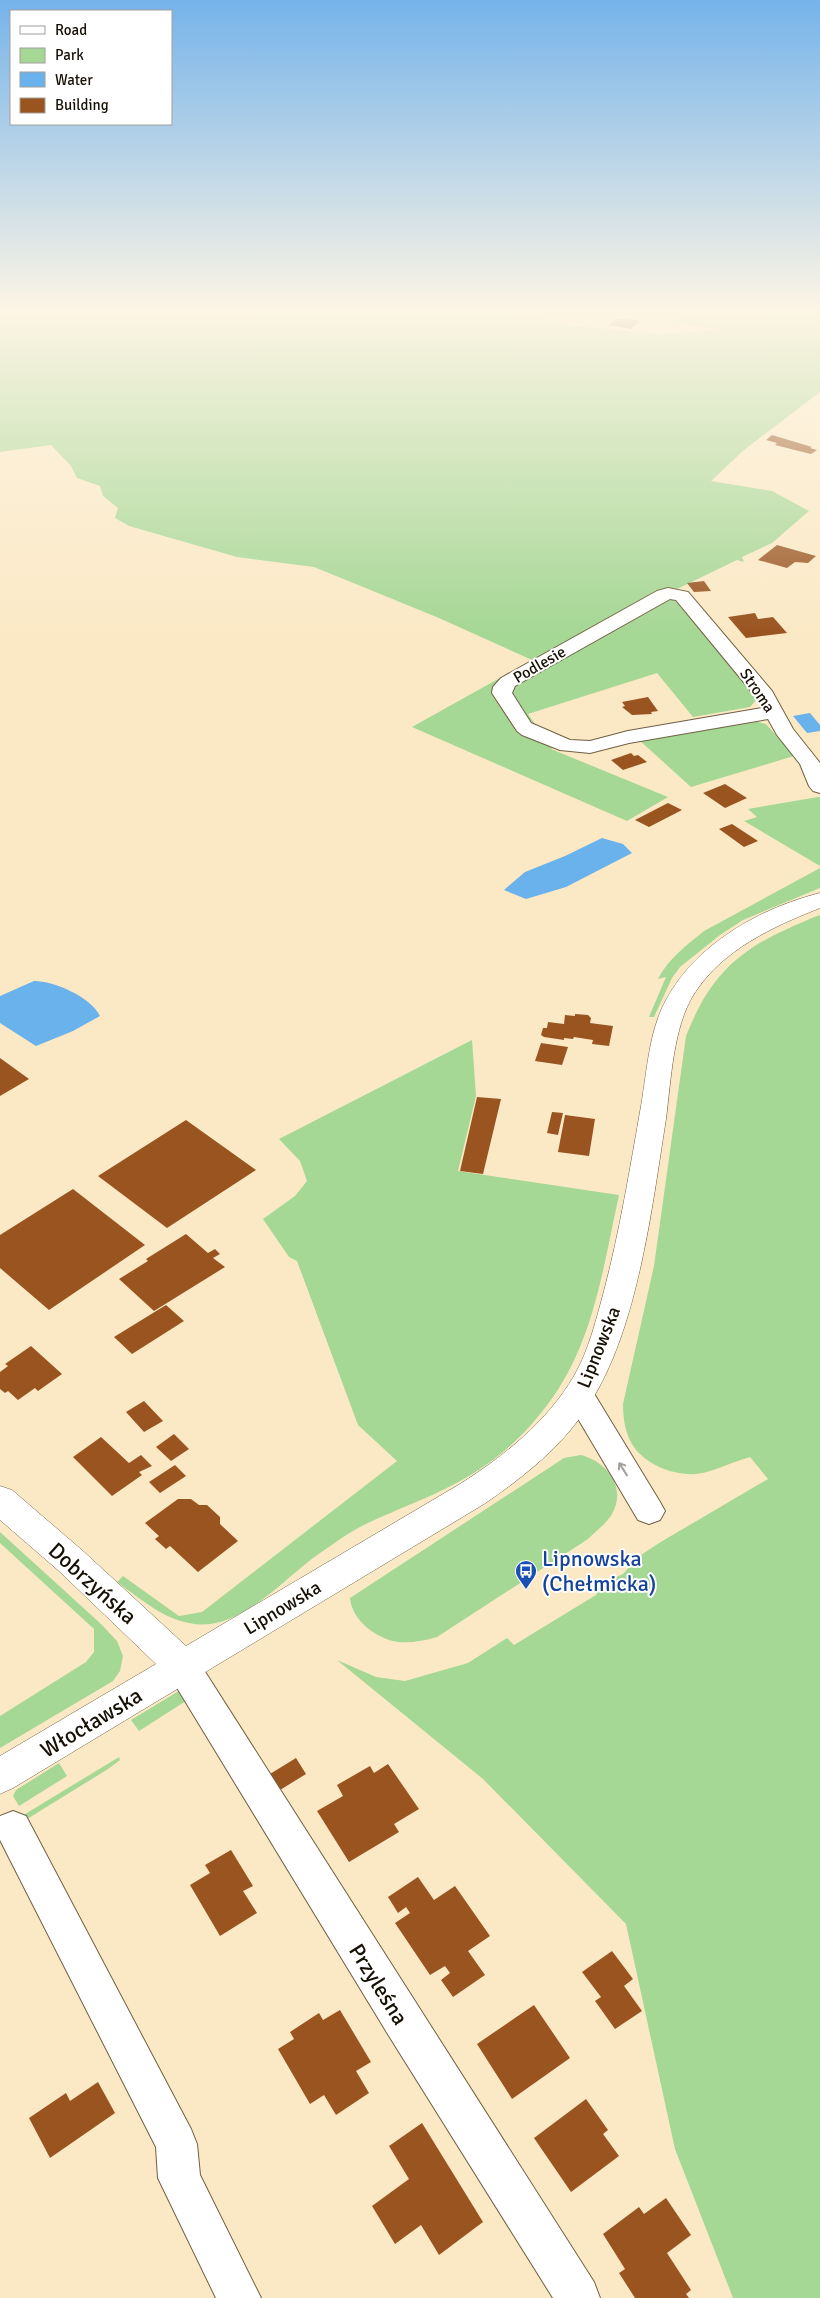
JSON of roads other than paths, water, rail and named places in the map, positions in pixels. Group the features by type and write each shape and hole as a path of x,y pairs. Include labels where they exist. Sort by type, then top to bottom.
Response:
{"main road":[{"name":"Lipnowska","path":"183,1668 500,1476 543,1440 578,1395 595,1364 609,1330 630,1248 664,1041 674,1008 682,993 702,968 730,944 766,922 820,900"},
{"name":"Dobrzyńska","path":"0,1500 78,1568 183,1668"},
{"name":"Włocławska","path":"0,1776 183,1668"}],"street":[{"name":"Podlesie","path":"686,601 682,596 675,594 662,595 508,682 503,687 504,699 529,731 567,746 580,747 590,747 628,738 773,712"},
{"name":"Stroma","path":"686,601 765,695 784,731 810,763 816,782 820,786"},
{"path":"578,1395 649,1511"},
{"name":"Przyleśna","path":"183,1668 413,2038 578,2298"},
{"path":"13,1828 176,2144 179,2178 239,2298"}],"water":[{"path":"810,713 820,725 820,731 807,733 793,716"},
{"path":"602,838 623,844 632,853 566,887 526,899 504,890 525,872 565,856"},
{"path":"34,981 51,984 71,991 89,1003 100,1016 73,1031 36,1046 0,1023 0,996"}],"place":[{"name":"Lipnowska (Chełmicka)","path":"526,1590"}]}
